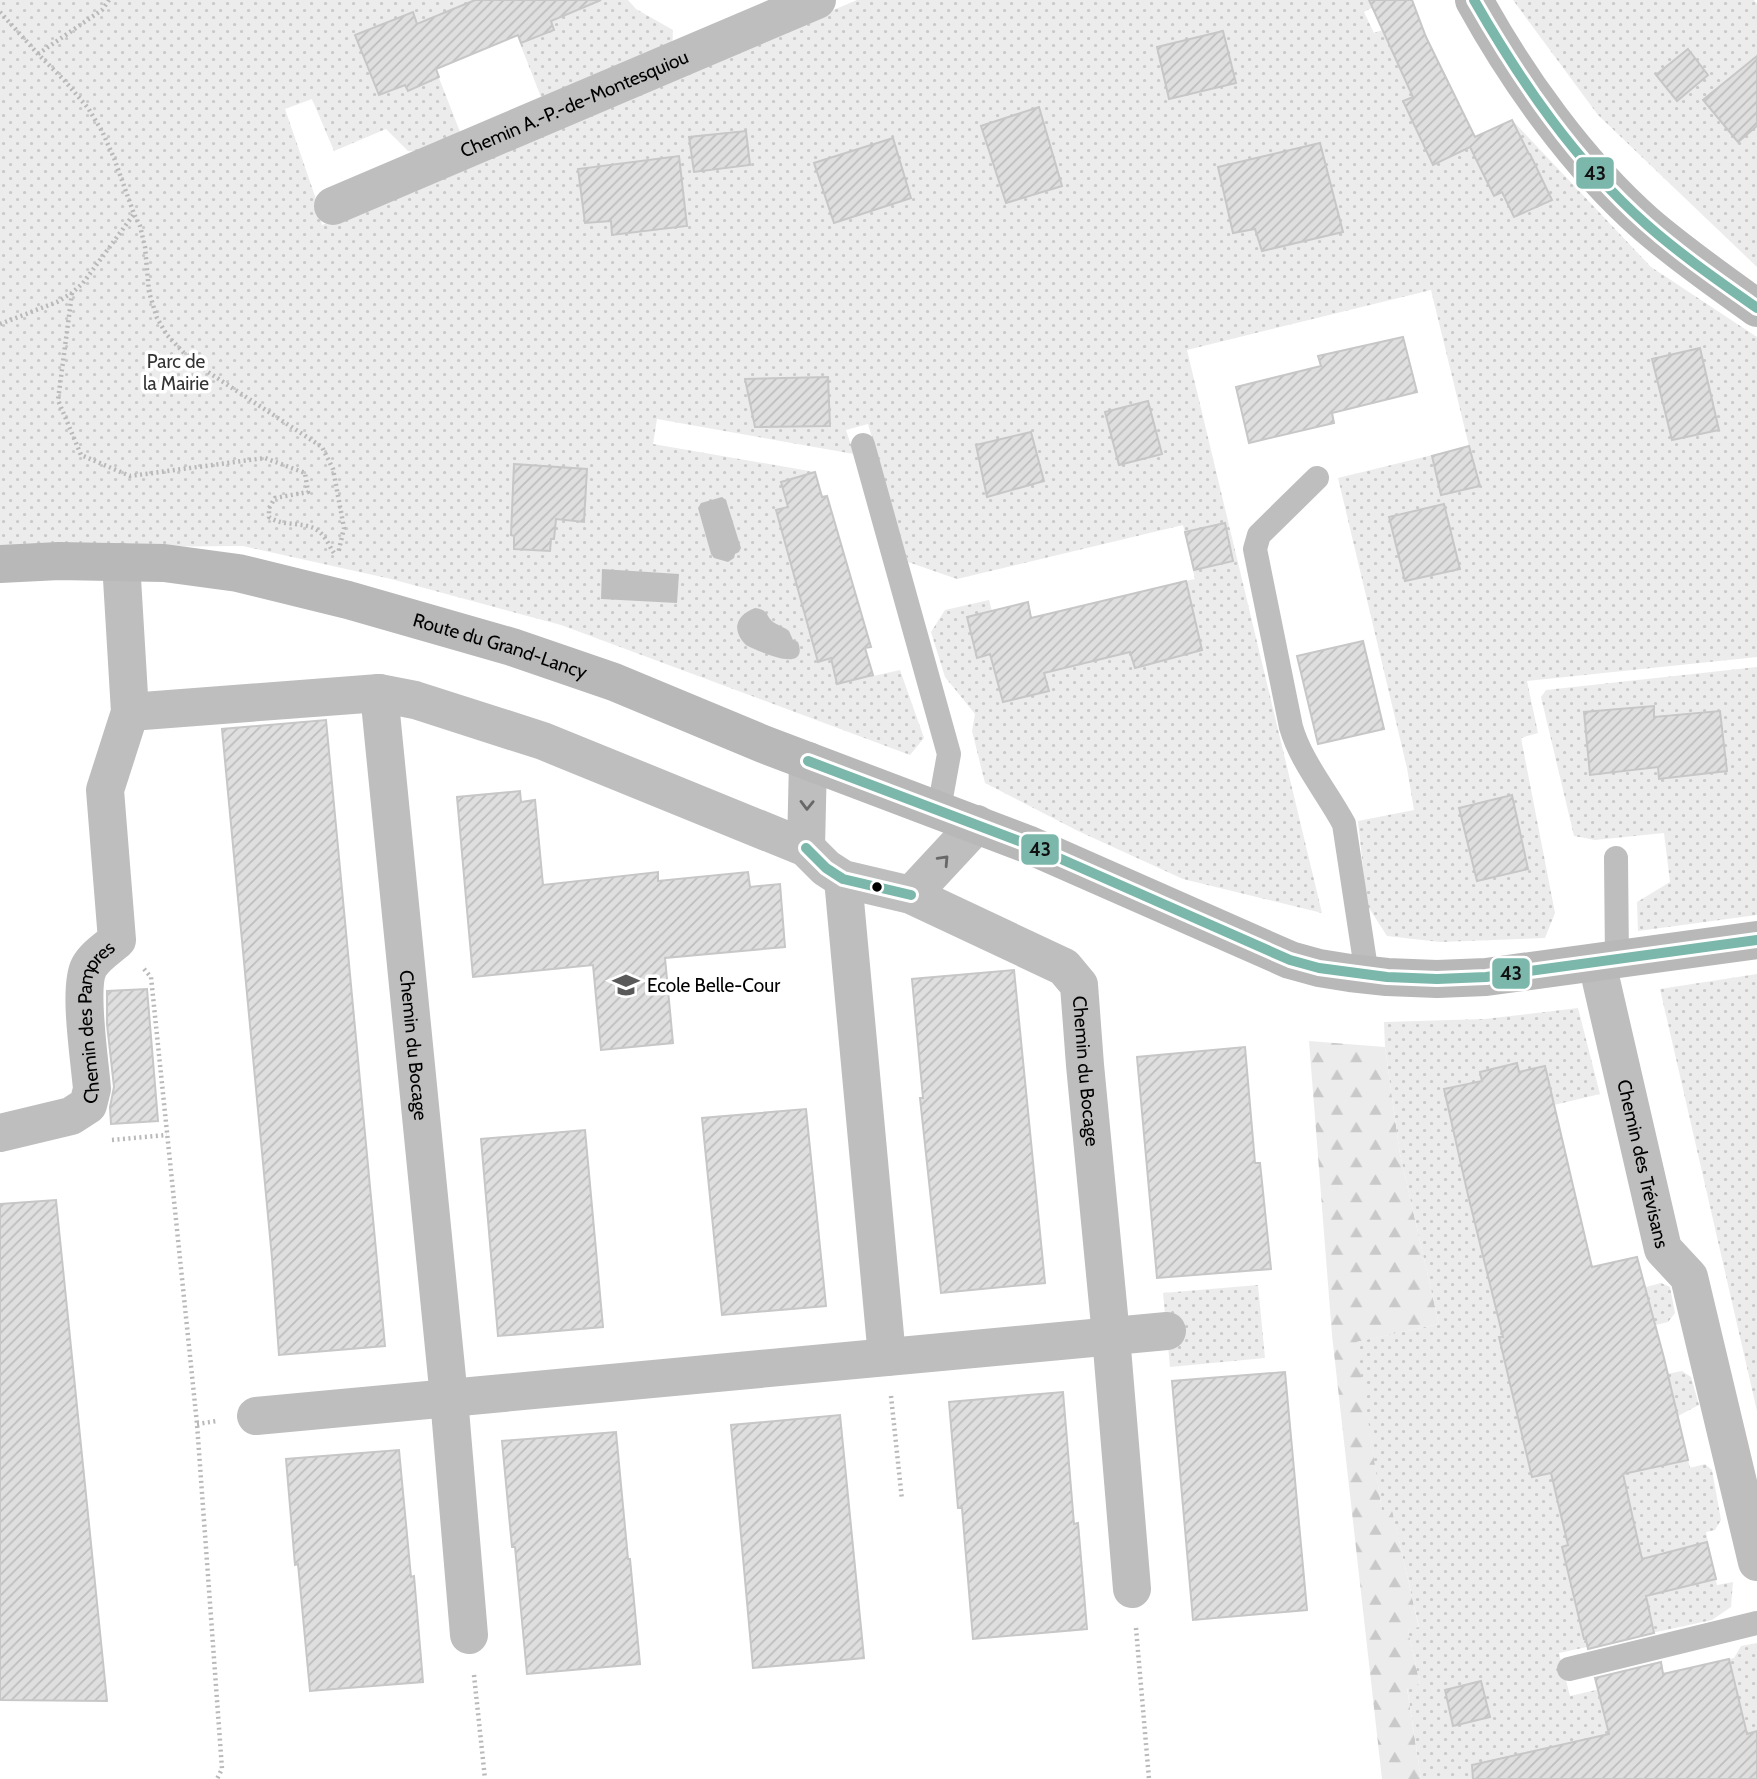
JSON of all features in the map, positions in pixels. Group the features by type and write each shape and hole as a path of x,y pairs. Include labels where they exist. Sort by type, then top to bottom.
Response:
{"street":[{"name":"Chemin A.-P.-de-Montesquiou","path":"333,206 817,0"},
{"path":"1474,0 1520,78 1570,143 1607,185 1644,222 1682,254 1757,308"},
{"name":"Route du Grand-Lancy","path":"0,564 59,561 164,563 238,573 348,600 512,647 614,682 808,761 977,824 1290,960 1320,968 1367,975 1437,979 1486,977 1757,940"},
{"name":"Chemin des Pampres","path":"0,1133 71,1116 88,1105 92,1089 83,990 89,967 117,940 105,790 130,712 121,562"},
{"name":"Chemin du Bocage","path":"379,693 449,1398 469,1635"},
{"name":"Chemin du Bocage","path":"130,712 379,693 415,700 543,741 806,848 843,880 911,895 1064,967 1079,985 1132,1589"},
{"path":"806,848 808,761"},
{"path":"911,895 977,824"},
{"path":"843,880 887,1357"},
{"name":"Chemin des Trévisans","path":"1607,961 1663,1249 1689,1277 1757,1562"},
{"path":"256,1416 1167,1331"}],"lane":[{"path":"863,445 949,754 939,809"},
{"path":"1317,478 1259,535 1255,550 1296,745 1344,824 1367,975"},
{"path":"1607,961 1616,858"},
{"path":"1569,1669 1757,1623"}],"path":[{"path":"38,54 103,10 109,0"},
{"path":"0,12 64,79 88,108 102,131 140,226 145,247 149,292 157,318 167,335 208,372 322,447 333,469 344,528 338,554"},
{"path":"0,324 57,302 83,284 134,214"},
{"path":"72,293 58,400 81,455 130,476 265,458 305,473 308,492 275,498 269,508 269,517 318,531 327,539 333,552 345,556"},
{"path":"117,940 151,977 197,1424 222,1769 216,1779"},
{"path":"887,1357 902,1500"},
{"path":"1132,1589 1149,1779"},
{"path":"469,1635 485,1779"}],"green space":[{"name":"Parc de la Mairie","path":"0,0 475,0 418,24 462,137 440,153 408,151 386,129 334,151 312,99 285,109 317,202 322,225 857,0 1386,0 1364,12 1374,33 1382,30 1404,78 1439,63 1448,80 1403,102 1471,147 1498,169 1481,134 1512,120 1651,267 1757,337 1757,657 1527,681 1538,733 1521,738 1555,913 1545,938 1440,942 1387,936 1367,905 1358,821 1414,810 1407,768 1338,478 1469,446 1431,290 1187,350 1322,913 1183,879 1078,831 985,783 972,731 975,714 945,677 931,632 945,610 989,600 992,611 1028,602 1045,672 1130,652 1117,597 1195,579 1183,525 957,579 908,562 868,424 846,430 854,454 657,419 653,444 815,472 822,497 776,511 818,661 831,658 838,684 900,670 924,738 910,755 561,625 391,579 243,546 0,548"},
{"path":"503,0 628,0 636,9 673,30 672,53 541,97"},
{"path":"1513,0 1754,0 1757,4 1757,267 1598,115"},
{"path":"1757,667 1757,915 1638,931 1637,902 1670,882 1664,833 1595,840 1574,836 1541,697 1546,690"},
{"path":"1757,974 1757,1411 1660,989"},
{"path":"1578,1008 1600,1094 1554,1105 1519,1072 1517,1063 1481,1072 1482,1081 1444,1089 1491,1290 1600,1265 1608,1297 1661,1283 1670,1287 1675,1313 1668,1322 1656,1325 1667,1374 1682,1371 1691,1377 1699,1405 1678,1416 1690,1468 1705,1464 1712,1470 1721,1520 1715,1530 1706,1532 1717,1585 1733,1582 1731,1607 1712,1620 1559,1653 1570,1696 1635,1681 1634,1674 1662,1667 1664,1673 1734,1658 1741,1646 1757,1643 1757,1779 1421,1779 1407,1687 1420,1684 1408,1630 1419,1627 1392,1510 1382,1511 1356,1342 1439,1324 1400,1154 1384,1022 1485,1019"},
{"path":"1309,1041 1385,1047 1400,1154 1439,1324 1357,1342 1382,1511 1392,1509 1419,1628 1408,1630 1420,1684 1407,1688 1421,1779 1382,1779 1332,1335"},
{"path":"1258,1285 1265,1358 1170,1367 1163,1293"}],"shaded area":[{"path":"722,497 726,500 741,548 728,562 714,558 711,554 698,508 701,503"},
{"path":"602,569 679,574 677,603 601,599"},
{"path":"755,608 765,611 773,622 789,631 793,640 798,642 800,652 796,658 770,655 746,645 741,639 737,629 740,619"}],"building":[{"path":"475,0 601,0 551,21 554,30 521,43 518,35 436,69 439,77 408,91 405,85 379,95 355,35 413,12 417,24"},
{"path":"1369,0 1412,0 1426,37 1475,137 1512,120 1552,200 1514,217 1502,192 1494,196 1470,147 1433,165 1403,101 1413,97"},
{"path":"1223,31 1236,83 1169,99 1157,47"},
{"path":"1688,49 1708,75 1677,101 1656,75"},
{"path":"1757,56 1757,126 1738,142 1703,100"},
{"path":"1039,107 1062,186 1006,203 981,126"},
{"path":"746,131 750,165 694,172 689,137"},
{"path":"893,138 911,198 834,223 814,163"},
{"path":"1320,143 1343,232 1262,251 1255,229 1233,233 1218,167"},
{"path":"679,156 687,226 612,235 611,221 585,223 578,169"},
{"path":"1403,337 1417,392 1332,413 1334,423 1249,443 1236,387 1321,366 1318,356"},
{"path":"1700,348 1719,430 1672,440 1652,359"},
{"path":"828,377 830,426 755,427 745,379"},
{"path":"1148,401 1162,454 1119,465 1105,412"},
{"path":"1031,432 1044,481 987,497 976,445"},
{"path":"1469,446 1480,486 1441,495 1432,456"},
{"path":"514,464 587,469 584,522 556,519 550,551 514,549 514,536 511,535"},
{"path":"815,472 822,497 827,496 871,647 865,648 873,675 837,684 831,658 818,662 776,510 788,507 781,482"},
{"path":"1444,504 1460,569 1405,581 1389,517"},
{"path":"1225,523 1233,561 1194,570 1185,532"},
{"path":"1186,581 1202,650 1135,668 1130,652 1044,673 1049,691 1003,702 990,654 977,658 967,617 1028,602 1031,618"},
{"path":"1363,641 1384,729 1318,744 1297,656"},
{"path":"1654,706 1654,717 1720,711 1727,771 1659,779 1658,767 1590,775 1584,712"},
{"path":"326,720 385,1346 279,1355 222,729"},
{"path":"520,791 521,802 535,800 543,885 658,872 658,881 748,872 750,887 780,884 785,947 665,958 673,1043 601,1050 593,965 473,977 457,797"},
{"path":"1512,795 1528,869 1477,881 1459,808"},
{"path":"1014,970 1045,1283 941,1293 920,1098 923,1098 912,979"},
{"path":"147,989 158,1121 111,1124 110,1107 114,1087 107,1024 107,991"},
{"path":"1245,1047 1255,1163 1260,1163 1271,1269 1157,1278 1137,1057"},
{"path":"1517,1063 1519,1072 1545,1066 1592,1267 1637,1257 1664,1358 1688,1460 1623,1474 1642,1559 1707,1542 1716,1579 1646,1596 1654,1633 1588,1649 1562,1547 1568,1545 1551,1473 1532,1477 1499,1337 1503,1337 1444,1089 1482,1081 1480,1072"},
{"path":"806,1109 826,1306 722,1315 702,1118"},
{"path":"585,1130 603,1327 498,1336 481,1139"},
{"path":"56,1200 107,1701 0,1700 0,1204"},
{"path":"1285,1372 1307,1610 1193,1620 1172,1381"},
{"path":"1063,1392 1074,1524 1078,1523 1087,1629 973,1639 962,1508 958,1508 949,1402"},
{"path":"840,1415 864,1658 753,1668 731,1425"},
{"path":"616,1432 640,1664 527,1674 502,1441"},
{"path":"399,1450 423,1682 310,1691 286,1459"},
{"path":"1729,1659 1747,1734 1757,1731 1757,1779 1473,1779 1472,1765 1609,1734 1595,1678 1661,1662 1663,1674"},
{"path":"1481,1681 1490,1717 1453,1726 1445,1690"}],"transit line":[{"name":"43","path":"1474,0 1530,90 1596,174 1659,235 1757,308"},
{"name":"43","path":"808,761 1027,844 1290,960 1319,968 1387,977 1486,977 1757,940"},
{"name":"43","path":"806,848 826,868 843,879 911,895"}],"place":[{"name":"Ecole Belle-Cour","path":"626,985"}]}
